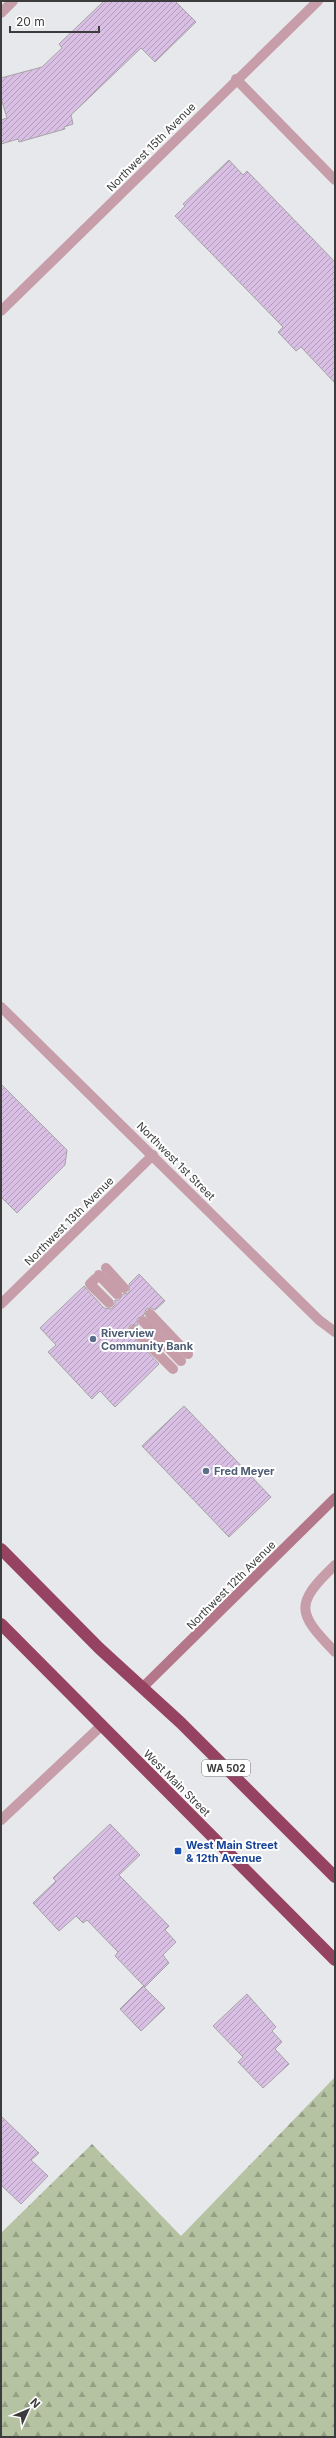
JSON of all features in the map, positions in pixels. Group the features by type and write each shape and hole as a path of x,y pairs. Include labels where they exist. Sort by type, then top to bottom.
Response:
{"highway":[{"name":"WA 502","path":"1,1549 99,1648 142,1688 335,1877"},
{"name":"West Main Street","path":"1,1624 335,1960"}],"street":[{"path":"1,13 13,1"},
{"name":"Northwest 15th Avenue","path":"1,312 236,79 318,1"},
{"path":"236,79 335,180"},
{"name":"Northwest 1st Street","path":"1,1007 319,1320 335,1332"},
{"name":"Northwest 13th Avenue","path":"1,1304 153,1155"},
{"path":"109,1303 90,1284 100,1274 121,1291"},
{"path":"147,1318 184,1358"},
{"path":"134,1330 173,1369"},
{"name":"Northwest 12th Avenue","path":"142,1688 335,1498"},
{"path":"335,1565 309,1592 306,1603 306,1615 310,1626 335,1652"},
{"path":"1,1820 101,1726"}],"green space":[{"path":"335,2077 335,2437 1,2437 1,2233 92,2144 181,2236"}],"building":[{"path":"104,1 175,1 196,22 155,62 141,48 71,115 73,124 64,127 65,129 19,142 18,139 1,144 1,120 7,118 1,98 1,78 42,67 62,48 59,44"},
{"path":"229,160 243,175 247,171 335,262 335,383 301,347 296,351 278,332 283,327 175,216 185,206 183,204"},
{"path":"1,1084 67,1150 65,1165 17,1213 1,1197"},
{"name":"Riverview Community Bank","path":"139,1274 165,1301 155,1310 151,1308 146,1309 144,1315 137,1319 138,1325 130,1325 128,1331 159,1364 115,1407 100,1391 92,1399 48,1352 56,1345 40,1328 84,1286 104,1308 111,1309 115,1305 115,1300 119,1300 123,1294 129,1293 129,1284"},
{"name":"Fred Meyer","path":"184,1406 271,1497 229,1537 142,1446"},
{"path":"110,1824 140,1855 119,1875 169,1926 165,1930 176,1942 163,1955 169,1963 145,1987 115,1956 118,1952 87,1920 83,1923 76,1916 59,1931 33,1903 56,1881 53,1878"},
{"path":"143,1986 165,2008 141,2031 120,2009"},
{"path":"247,1994 276,2027 272,2031 282,2042 275,2049 289,2064 263,2088 238,2062 243,2057 213,2026"},
{"path":"1,2116 39,2153 31,2160 48,2176 21,2204 1,2185"}],"place":[{"name":"Riverview Community Bank","path":"93,1339"},
{"name":"Fred Meyer","path":"206,1471"},
{"name":"West Main Street & 12th Avenue","path":"178,1851"}]}
